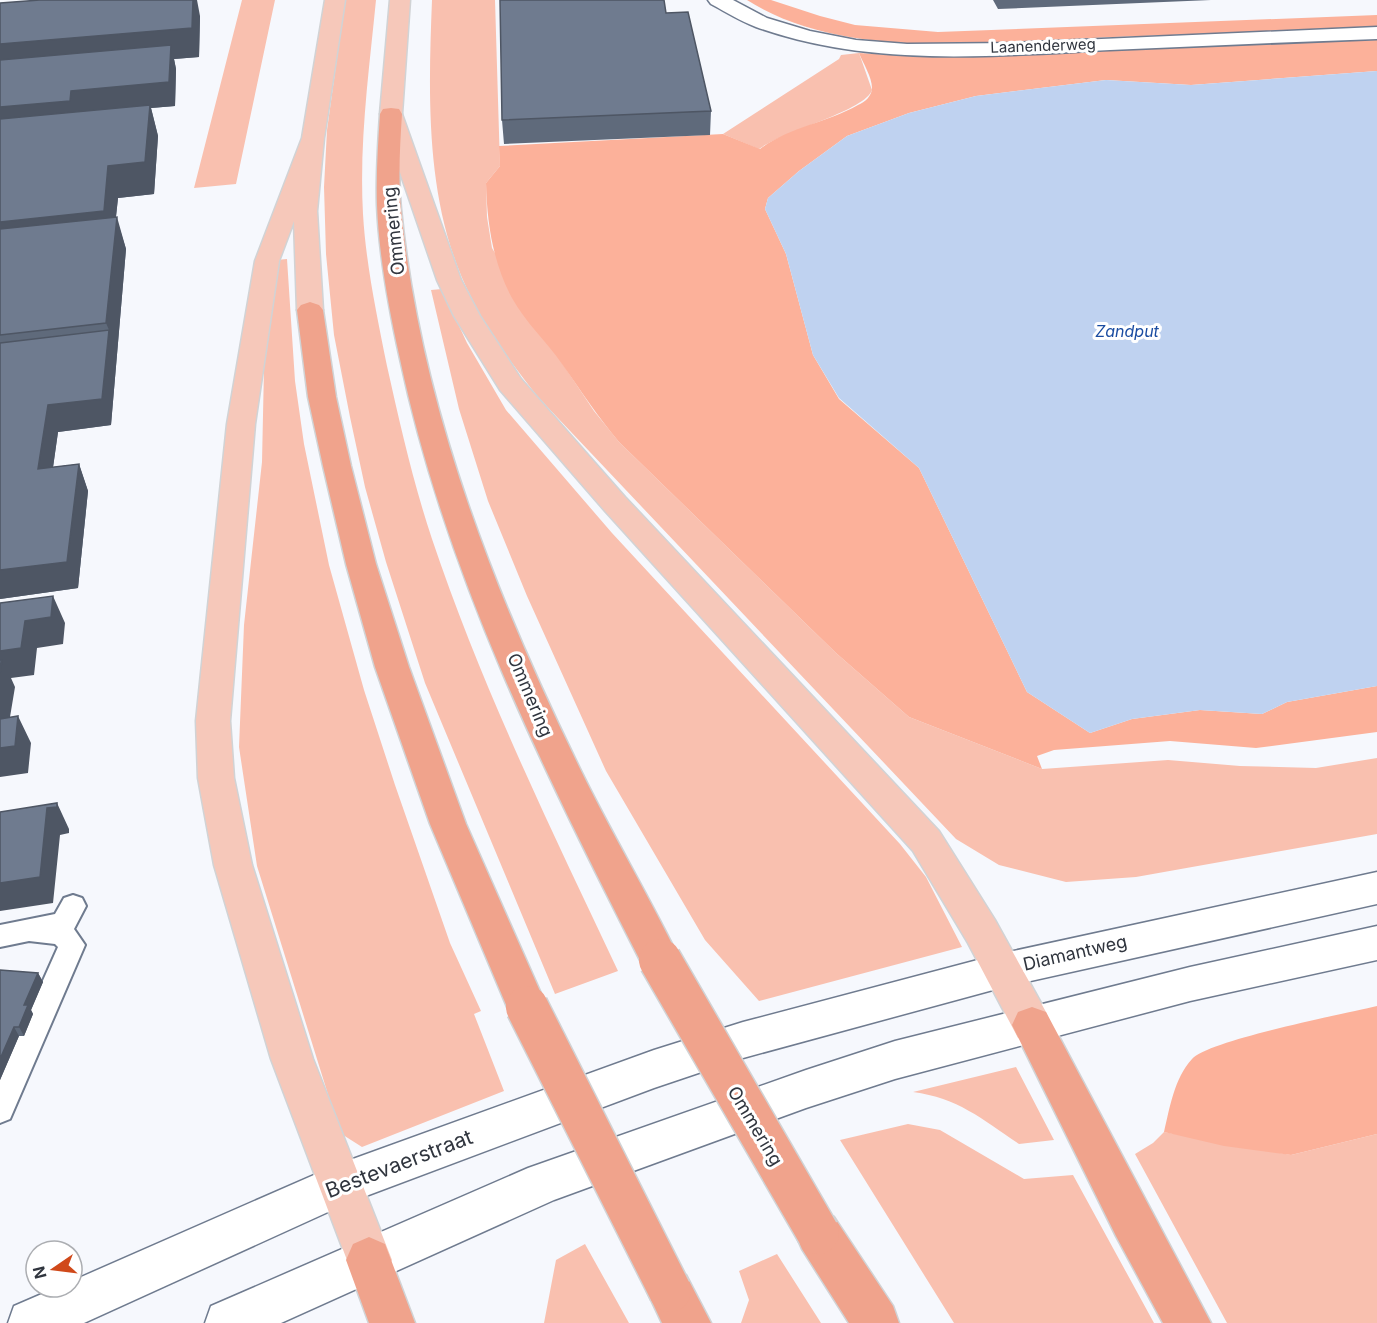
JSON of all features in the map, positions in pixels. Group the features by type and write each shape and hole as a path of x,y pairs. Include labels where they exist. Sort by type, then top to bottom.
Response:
{"highway":[{"name":"Ommering","path":"391,114 388,176 392,239 403,311 434,441 464,534 533,704 577,802 660,960 731,1086 818,1233 876,1323"},
{"path":"310,310 322,397 361,564 389,655 448,824 527,1007 592,1140 679,1307"},
{"path":"1032,1025 1132,1221 1188,1323"},
{"path":"369,1260 392,1323"}],"main road":[{"path":"310,310 305,211 335,0"},
{"name":"Ommering","path":"391,114 400,0"},
{"path":"391,114 449,280 466,316 510,384 615,504 926,841 963,897 1032,1025"},
{"path":"314,138 267,261 241,424 213,721 216,778 233,865 292,1059 369,1260"}],"street":[{"name":"Laanenderweg","path":"718,0 753,18 808,36 849,46 891,50 1049,47 1377,33"},
{"name":"Diamantweg","path":"776,1030 1004,970 1377,888"},
{"path":"228,1323 544,1183 806,1089 895,1060 1190,984 1377,943"},
{"name":"Bestevaerstraat","path":"31,1323 339,1185 654,1069 776,1030"}],"lane":[{"path":"0,936 63,923 70,915 73,906"},
{"path":"0,1110 72,945 62,933 32,931"}],"shaded area":[{"path":"242,0 275,0 236,184 194,188"},
{"path":"345,0 376,0 362,161 364,233 372,290 387,366 419,496 452,595 495,704 618,971 555,994 425,683 386,562 365,487 350,417 334,335 326,254 324,187 327,130"},
{"path":"432,0 495,0 500,166 486,183 487,217 492,248 562,363 594,411 619,442 836,653 909,717 1042,769 1168,760 1240,766 1316,768 1377,758 1377,834 1136,877 1066,882 999,865 956,839 537,396 487,326 457,266 438,192 431,116"},
{"path":"747,0 771,0 855,25 938,32 1377,15 1377,27 973,44 924,44 876,41 830,33 786,20"},
{"path":"1377,40 1377,71 1191,85 1106,80 976,96 909,113 847,136 799,171 768,198 765,209 786,254 813,355 839,399 919,468 1027,692 1090,733 1132,719 1200,710 1262,714 1287,702 1377,686 1377,732 1256,748 1170,741 1054,750 1037,756 1042,769 909,717 836,653 619,442 517,307 505,285 492,242 486,183 500,166 499,146 723,134 760,149 783,135 846,111 868,98 872,91 872,84 859,53 925,57"},
{"path":"859,53 872,90 855,106 770,142 759,149 723,134 839,59 841,55"},
{"path":"287,259 295,381 304,444 329,565 364,690 395,785 450,943 481,1011 474,1014 504,1091 362,1147 340,1133 257,866 239,747 244,625 262,462 264,368 276,260"},
{"path":"442,289 467,343 506,410 612,533 900,844 926,877 962,947 759,1001 705,940 606,771 527,596 488,501 459,409 431,290"},
{"path":"1377,1006 1377,1134 1291,1155 1224,1146 1164,1132 1181,1075 1192,1059 1203,1052 1249,1036"},
{"path":"1016,1067 1054,1140 1019,1144 957,1104 913,1092"},
{"path":"908,1124 940,1130 1024,1179 1073,1175 1154,1323 954,1323 840,1140"},
{"path":"1164,1132 1291,1155 1377,1134 1377,1323 1227,1323 1135,1154 1153,1143"},
{"path":"585,1244 629,1323 544,1323 556,1260"},
{"path":"777,1254 821,1323 741,1323 749,1300 739,1271"}],"water":[{"name":"Zandput","path":"1377,71 1377,686 1287,702 1262,714 1200,710 1132,719 1090,733 1027,692 919,468 839,398 813,355 786,254 765,209 768,198 799,171 847,136 909,113 976,96 1106,80 1191,85"}],"building":[{"path":"40,0 193,0 192,28 0,44 0,3"},
{"path":"500,0 664,0 666,13 688,12 711,111 502,120"},
{"path":"171,45 169,82 71,91 70,101 0,107 0,60"},
{"path":"150,105 145,162 108,166 104,211 0,222 0,119"},
{"path":"117,217 106,323 0,335 0,229"},
{"path":"109,330 102,399 48,405 38,469 79,464 67,562 0,570 0,343"},
{"path":"53,596 51,617 25,621 21,648 0,651 0,603"},
{"path":"18,716 15,746 0,748 0,719"},
{"path":"57,803 57,807 47,808 40,877 0,883 0,812"},
{"path":"0,970 38,973 24,1005 28,1005 19,1027 14,1027 0,1059"}]}
